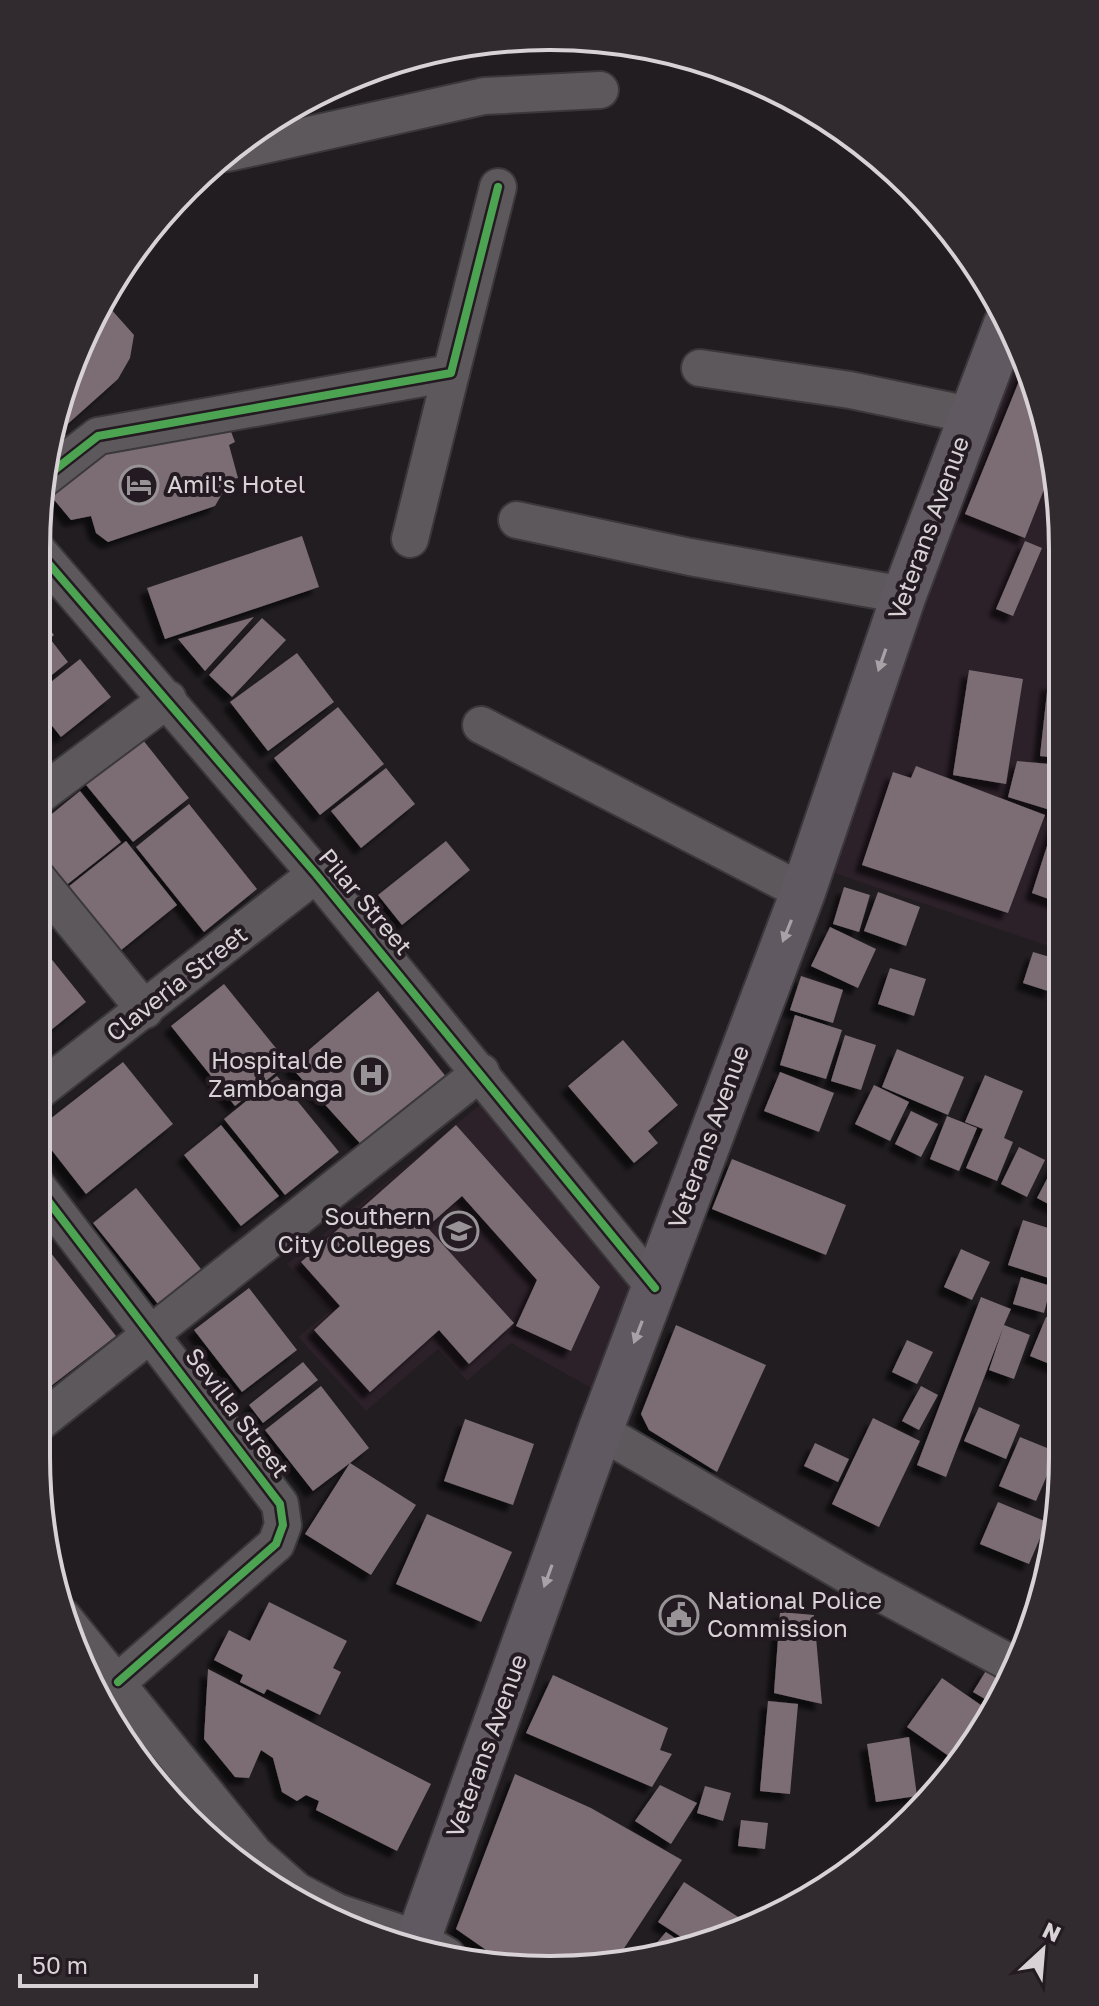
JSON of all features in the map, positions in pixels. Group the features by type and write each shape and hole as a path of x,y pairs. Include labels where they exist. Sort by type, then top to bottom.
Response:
{"main road":[{"name":"Veterans Avenue","path":"430,1941 600,1431 803,892 904,595 1001,337"}],"street":[{"path":"267,138 291,128 484,96 600,90"},
{"path":"410,539 498,187"},
{"path":"700,368 850,390 970,415"},
{"path":"57,468 98,436 451,373"},
{"path":"517,520 690,557 904,595"},
{"name":"Pilar Street","path":"50,565 316,874 655,1288"},
{"path":"50,787 168,699"},
{"path":"481,725 803,892"},
{"name":"Claveria Street","path":"50,1082 316,874"},
{"path":"50,894 145,1010"},
{"path":"50,1414 481,1072"},
{"name":"Sevilla Street","path":"50,1203 151,1331 280,1504 283,1525 276,1544 118,1682"},
{"path":"600,1431 856,1580 1005,1660"},
{"path":"87,1645 118,1682 147,1745 283,1879"}],"shaded area":[{"path":"1013,365 1032,420 1045,484 1048,517 1049,946 828,871 911,622"},
{"name":"Southern City Colleges","path":"483,1102 633,1281 598,1392 511,1343 467,1381 438,1349 366,1411 298,1337 330,1311 287,1264"}],"building":[{"path":"112,310 134,335 130,358 118,379 66,426 88,358"},
{"path":"1019,381 1032,420 1045,486 1025,538 965,514"},
{"name":"Amil's Hotel","path":"227,421 235,442 229,445 238,478 230,480 215,506 108,542 96,533 91,516 71,520 53,498 54,482 92,445"},
{"path":"64,434 71,442 60,452"},
{"path":"302,536 319,587 165,639 147,588"},
{"path":"1025,541 1042,548 1013,616 996,609"},
{"path":"254,617 205,671 178,639"},
{"path":"262,618 286,640 232,697 209,675"},
{"path":"50,641 68,662 50,677"},
{"path":"297,653 334,702 268,751 230,702"},
{"path":"80,659 111,697 61,737 50,723 50,683"},
{"path":"969,670 1023,679 1006,784 953,775"},
{"path":"1048,683 1049,683 1049,757 1040,756"},
{"path":"338,707 384,764 320,815 274,758"},
{"path":"139,735 189,798 133,842 82,780"},
{"path":"1017,761 1049,764 1049,810 1008,797"},
{"path":"916,766 1045,815 1008,913 862,865 893,772 911,778"},
{"path":"386,768 415,804 361,848 331,811"},
{"path":"80,791 121,842 64,887 50,869 50,815"},
{"path":"189,804 257,889 204,932 136,847"},
{"path":"1049,840 1049,899 1032,893"},
{"path":"126,841 177,905 115,955 63,891"},
{"path":"446,841 470,870 402,925 378,895"},
{"path":"844,887 870,895 859,932 833,924"},
{"path":"878,892 920,907 906,946 864,931"},
{"path":"830,927 876,949 858,988 811,966"},
{"path":"1033,952 1049,957 1049,991 1023,983"},
{"path":"50,957 86,1002 50,1031"},
{"path":"890,968 926,979 914,1016 878,1004"},
{"path":"801,976 843,990 833,1023 790,1010"},
{"path":"224,984 288,1063 235,1106 171,1026"},
{"name":"Hospital de Zamboanga","path":"378,991 451,1083 367,1151 290,1066"},
{"path":"795,1015 842,1030 826,1079 780,1065"},
{"path":"845,1035 876,1045 861,1090 831,1081"},
{"path":"623,1040 678,1105 648,1131 658,1143 634,1163 568,1086"},
{"path":"897,1049 964,1077 948,1115 882,1087"},
{"path":"123,1062 173,1124 86,1194 50,1148 50,1119"},
{"path":"780,1072 834,1093 819,1132 764,1111"},
{"path":"985,1075 1023,1091 1004,1138 1013,1142 997,1181 966,1168 983,1129 965,1122"},
{"path":"277,1076 339,1152 285,1195 224,1119"},
{"path":"874,1085 909,1102 890,1141 855,1124"},
{"path":"911,1111 938,1124 921,1157 895,1144"},
{"path":"947,1116 977,1128 959,1171 930,1159"},
{"path":"221,1125 279,1196 241,1226 184,1155"},
{"name":"Southern City Colleges","path":"456,1125 600,1287 571,1351 516,1326 537,1280 462,1196 427,1227 514,1323 469,1364 439,1330 370,1392 314,1330 340,1306 301,1262"},
{"path":"1019,1147 1045,1160 1027,1197 1001,1184"},
{"path":"732,1159 846,1205 826,1255 712,1209"},
{"path":"1049,1175 1049,1204 1037,1198"},
{"path":"136,1188 201,1269 158,1304 93,1223"},
{"path":"1023,1220 1049,1228 1049,1278 1008,1265"},
{"path":"961,1249 990,1262 972,1300 944,1287"},
{"path":"50,1252 116,1336 50,1385"},
{"path":"1021,1277 1049,1285 1044,1313 1013,1304"},
{"path":"249,1288 297,1350 242,1392 194,1330"},
{"path":"981,1297 1011,1309 1004,1325 1030,1335 1014,1379 989,1370 1003,1328 946,1477 917,1465"},
{"path":"1046,1317 1049,1318 1049,1364 1030,1356"},
{"path":"676,1325 766,1365 717,1472 649,1430 641,1414"},
{"path":"907,1340 933,1352 917,1384 892,1372"},
{"path":"303,1362 318,1380 263,1423 249,1405"},
{"path":"321,1386 369,1448 313,1491 265,1430"},
{"path":"921,1386 938,1395 919,1430 902,1421"},
{"path":"979,1407 1020,1425 1006,1459 964,1441"},
{"path":"873,1418 920,1441 879,1527 832,1504"},
{"path":"465,1419 534,1444 513,1505 444,1481"},
{"path":"1020,1437 1049,1449 1049,1472 1036,1501 999,1486"},
{"path":"815,1443 849,1459 838,1482 804,1466"},
{"path":"350,1463 416,1505 371,1575 305,1534"},
{"path":"998,1502 1045,1521 1029,1564 980,1544"},
{"path":"427,1514 512,1552 481,1622 396,1584"},
{"path":"269,1602 347,1641 333,1668 341,1672 320,1715 267,1689 264,1694 240,1682 243,1675 214,1660 229,1630 250,1641"},
{"path":"780,1612 814,1615 822,1704 774,1693"},
{"path":"208,1669 431,1784 397,1851 316,1810 319,1801 306,1795 297,1801 282,1792 273,1758 261,1750 249,1778 235,1777 204,1739"},
{"path":"987,1669 998,1675 985,1699 973,1692"},
{"path":"553,1675 668,1728 660,1750 672,1754 652,1787 526,1733"},
{"path":"942,1678 982,1706 949,1756 907,1727"},
{"path":"768,1701 798,1704 790,1794 760,1791"},
{"path":"909,1737 916,1796 876,1802 867,1744"},
{"path":"515,1774 591,1808 682,1860 622,1951 550,1956 490,1953 456,1929"},
{"path":"660,1785 697,1803 671,1844 635,1821"},
{"path":"705,1786 731,1793 723,1821 697,1813"},
{"path":"741,1820 768,1823 765,1849 738,1846"},
{"path":"684,1882 740,1918 683,1938 658,1922"},
{"path":"666,1932 677,1939 656,1944"}],"cycle path":[{"path":"57,468 98,436 451,373 498,187"},
{"path":"50,565 316,874 655,1288"},
{"path":"50,1203 280,1504 283,1525 276,1544 118,1682"}],"place":[{"name":"Amil's Hotel","path":"139,485"},
{"name":"Hospital de Zamboanga","path":"371,1075"},
{"name":"Southern City Colleges","path":"459,1231"},
{"name":"National Police Commission","path":"679,1615"}]}
